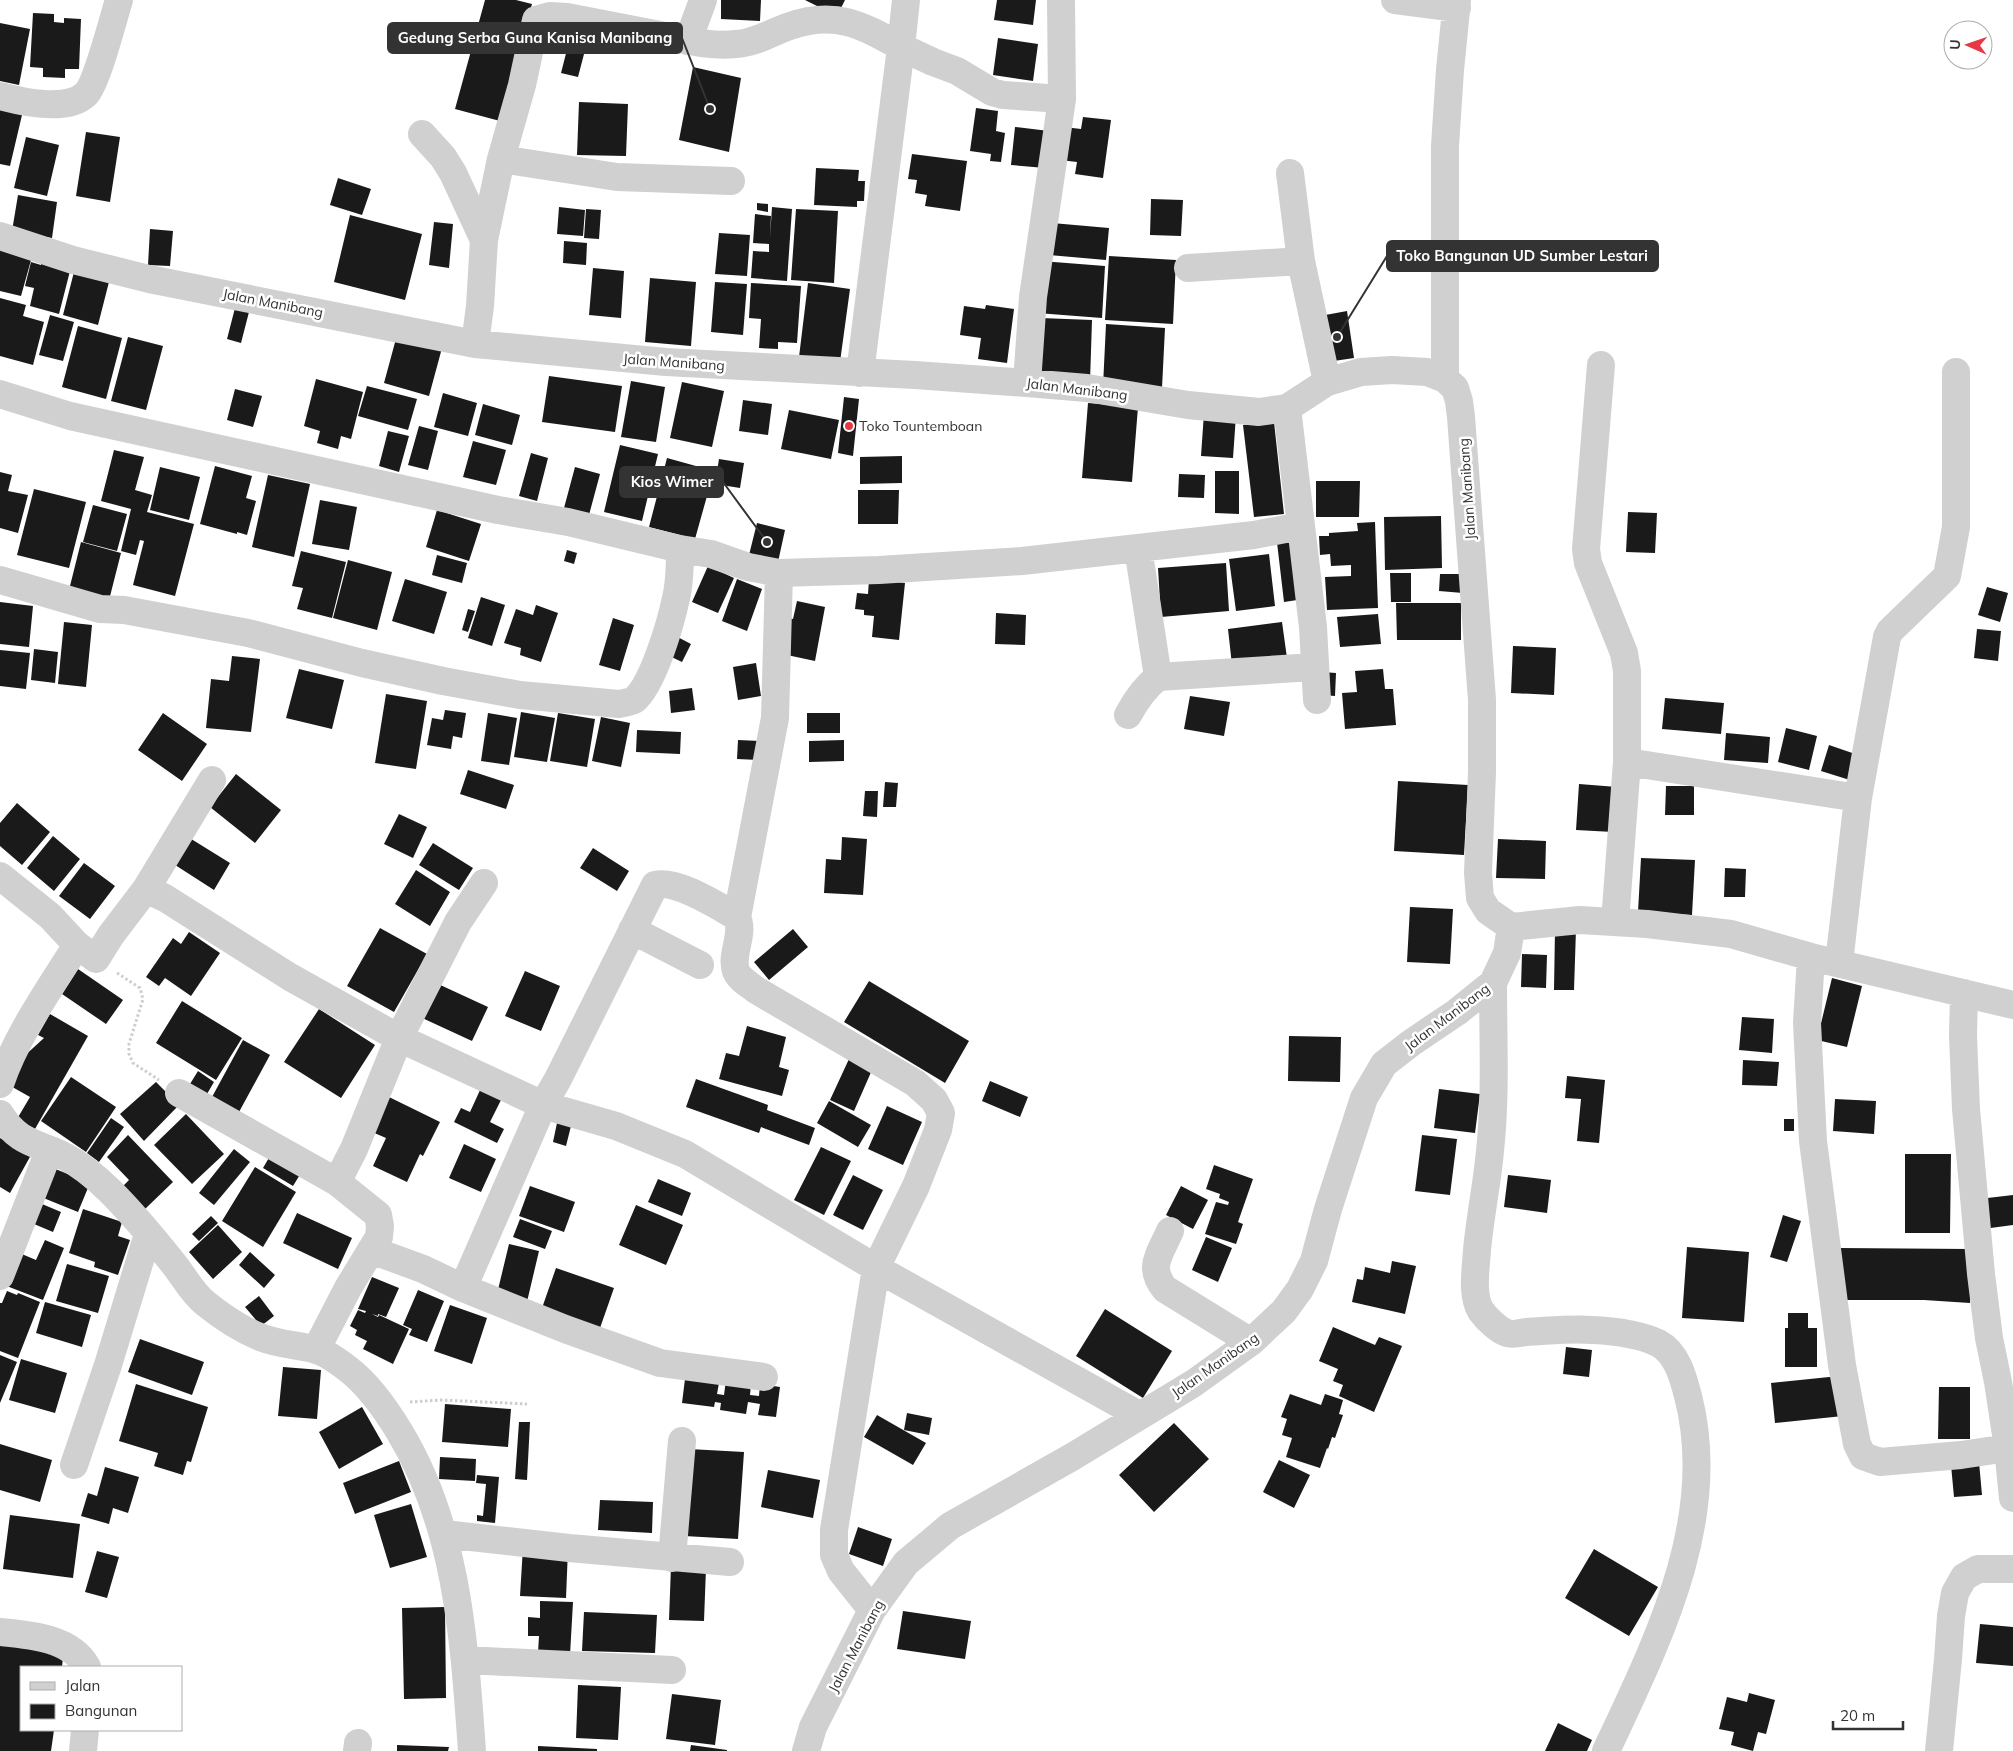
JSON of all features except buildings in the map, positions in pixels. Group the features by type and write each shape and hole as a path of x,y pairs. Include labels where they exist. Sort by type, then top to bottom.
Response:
{"street":[{"path":"0,96 26,103 71,103 86,94 94,79 119,0"},
{"path":"688,41 703,0"},
{"path":"860,373 906,0"},
{"path":"1027,382 1033,297 1062,99 1061,0"},
{"path":"1395,0 1457,4 1445,146 1445,379"},
{"path":"475,344 480,306 484,240 501,159 522,85 536,20 550,16 567,17 688,41 737,44 760,39 790,26 825,19 843,20 864,26 901,47 957,71 992,92 1002,95 1062,99"},
{"path":"422,134 443,157 454,173 484,240"},
{"path":"501,159 617,178 731,182"},
{"path":"1290,173 1301,261 1326,382"},
{"name":"Jalan Manibang","path":"0,236 73,260 149,279 475,344 666,362 1027,382 1087,388 1226,409 1259,412 1287,408 1326,382 1361,372 1392,370 1427,372 1445,379 1455,388 1461,417 1482,700 1482,772 1478,873 1480,898 1488,911 1511,927 1507,953 1493,983 1457,1012 1384,1064 1364,1098 1328,1209 1314,1261 1300,1289 1284,1311 1251,1342 1194,1383 1072,1457 950,1526 906,1563 872,1610 813,1727 806,1751"},
{"path":"1188,268 1301,261"},
{"path":"1601,366 1586,558 1626,661 1627,762 1615,922"},
{"path":"1839,964 1858,798 1887,637 1890,631 1947,576 1949,569 1956,518 1956,372"},
{"path":"0,394 70,416 498,510 568,522 680,549 711,554 778,573 879,570 1022,561 1254,536 1301,526"},
{"path":"1287,408 1313,627 1317,700"},
{"path":"1138,548 1158,677"},
{"path":"0,580 100,609 124,610 239,632 443,682 520,695 619,704 633,701 645,687 653,669 669,627 677,597 680,549"},
{"path":"737,917 775,718 778,573"},
{"path":"1128,715 1146,686 1158,677 1314,667"},
{"path":"1627,762 1858,798"},
{"path":"0,1084 4,1071 20,1041 87,952 111,935 146,889 212,780"},
{"path":"0,876 50,916 87,952"},
{"path":"337,1182 354,1149 399,1038 458,922 484,883"},
{"path":"463,1288 543,1105 558,1079 655,885 662,883 685,890 737,917 740,923 736,971 745,982 915,1083 934,1100 941,1113 938,1130 916,1186 876,1268 834,1530 834,1555 841,1571 872,1610"},
{"path":"146,889 165,898 290,977 399,1038 543,1105 616,1126 685,1154 876,1268 1139,1415"},
{"path":"1511,927 1580,920 1647,924 1731,934 1811,957 2013,1005"},
{"path":"632,930 700,965"},
{"path":"1811,957 1807,1023 1813,1141 1842,1365 1857,1444 1863,1456 1880,1462 1961,1455 2008,1448"},
{"path":"1493,983 1494,1093 1490,1150 1481,1213 1476,1271 1476,1294 1480,1310 1507,1333 1592,1330 1630,1335 1660,1344 1674,1358 1681,1370 1695,1433 1697,1480 1692,1527 1676,1582 1648,1662 1606,1751"},
{"path":"1964,993 1963,1036 1966,1109 1981,1274 1989,1338 2008,1448 2013,1498"},
{"path":"179,1093 337,1182 378,1215 379,1237 348,1288 316,1350"},
{"path":"0,1114 8,1126 23,1140 62,1155 87,1170 111,1192 203,1301 236,1325 259,1337 289,1346 316,1350 348,1369 382,1404 406,1442 426,1483 444,1534 451,1564 465,1660 472,1751"},
{"path":"0,1276 49,1150"},
{"path":"1170,1231 1155,1267 1157,1279 1165,1289 1251,1342"},
{"path":"74,1465 105,1374 148,1234"},
{"path":"371,1250 423,1269 463,1288 565,1329 660,1363 764,1377"},
{"path":"672,1558 682,1441"},
{"path":"444,1534 569,1548 730,1562"},
{"path":"1939,1751 1951,1616 1955,1593 1964,1576 1978,1569 2013,1569"},
{"path":"0,1632 55,1642 74,1650 86,1666"},
{"path":"465,1660 672,1670"},
{"path":"83,1751 85,1731"}],"path":[{"path":"87,952 140,988 143,999 129,1044 129,1054 133,1063 179,1093"},
{"path":"382,1404 441,1400 527,1404"}],"place":[{"name":"Gedung Serba Guna Kanisa Manibang","path":"710,109"},
{"name":"Toko Bangunan UD Sumber Lestari","path":"1337,337"},
{"name":"Toko Tountemboan","path":"849,426"},
{"name":"Kios Wimer","path":"767,542"}]}
